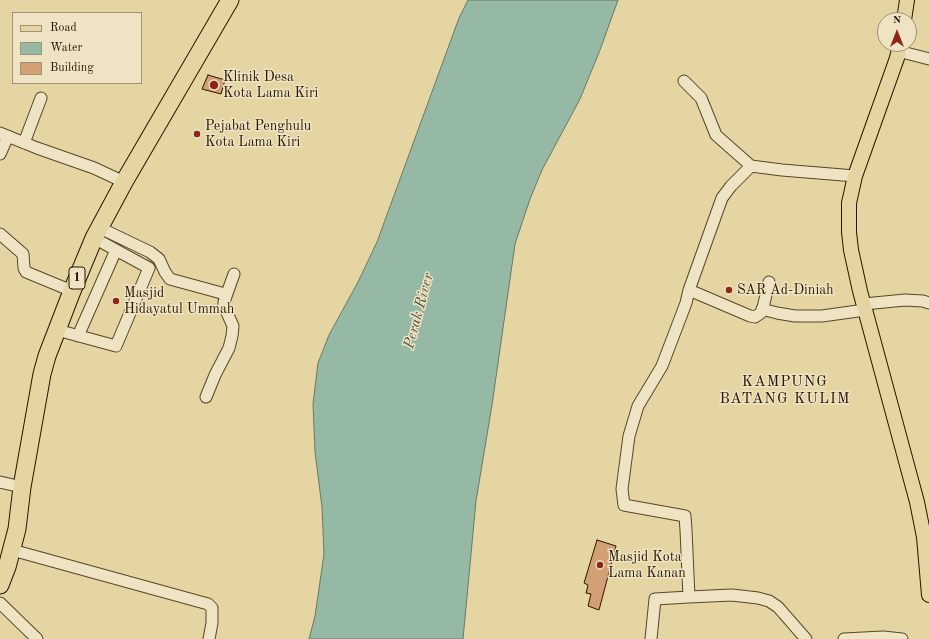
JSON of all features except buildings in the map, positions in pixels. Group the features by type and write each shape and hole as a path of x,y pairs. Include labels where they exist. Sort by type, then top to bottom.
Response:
{"highway":[{"name":"1","path":"0,585 12,550 17,529 22,488 42,374 72,290 97,233 124,182 230,0"}],"main road":[{"path":"905,12 907,0"},
{"path":"898,52 855,176 850,203 849,232 853,260 864,307 918,502 924,538 929,595"}],"street":[{"path":"910,52 929,59"},
{"path":"684,82 701,98 716,135 751,166 855,176"},
{"path":"24,143 41,98"},
{"path":"0,154 4,135 94,168 124,182"},
{"path":"689,597 685,516 624,505 622,489 628,436 638,406 662,366 686,303 689,290 722,198 731,186 751,166"},
{"path":"57,330 116,346 149,268 116,250 97,233"},
{"path":"97,233 150,252 159,259 165,272 170,278 225,294"},
{"path":"0,234 23,254 26,272 72,290"},
{"path":"78,336 116,250"},
{"path":"206,397 215,375 229,348 232,336 233,326 224,306 225,294 232,282 234,274"},
{"path":"689,290 755,317 759,315 762,309 769,282"},
{"path":"762,309 795,316 822,316 905,300 915,300 929,303"},
{"path":"0,482 22,488"},
{"path":"12,550 208,604 212,608 212,623 209,639"},
{"path":"651,639 656,599 732,595 758,598 778,606 806,639"},
{"path":"0,603 37,639"},
{"path":"844,639 883,637 902,639"}],"water":[{"name":"Perak River","path":"468,0 618,0 580,99 542,170 530,199 515,244 492,405 476,501 463,639 309,639 315,616 324,554 322,507 315,452 313,404 318,363 329,335 358,282 377,242 459,18"}],"place":[{"name":"Klinik Desa Kota Lama Kiri","path":"214,85"},
{"name":"Pejabat Penghulu Kota Lama Kiri","path":"197,134"},
{"name":"SAR Ad-Diniah","path":"729,290"},
{"name":"Masjid Hidayatul Ummah","path":"116,301"},
{"name":"Masjid Kota Lama Kanan","path":"600,565"}],"district":[{"name":"KAMPUNG BATANG KULIM","path":"785,390"}]}
